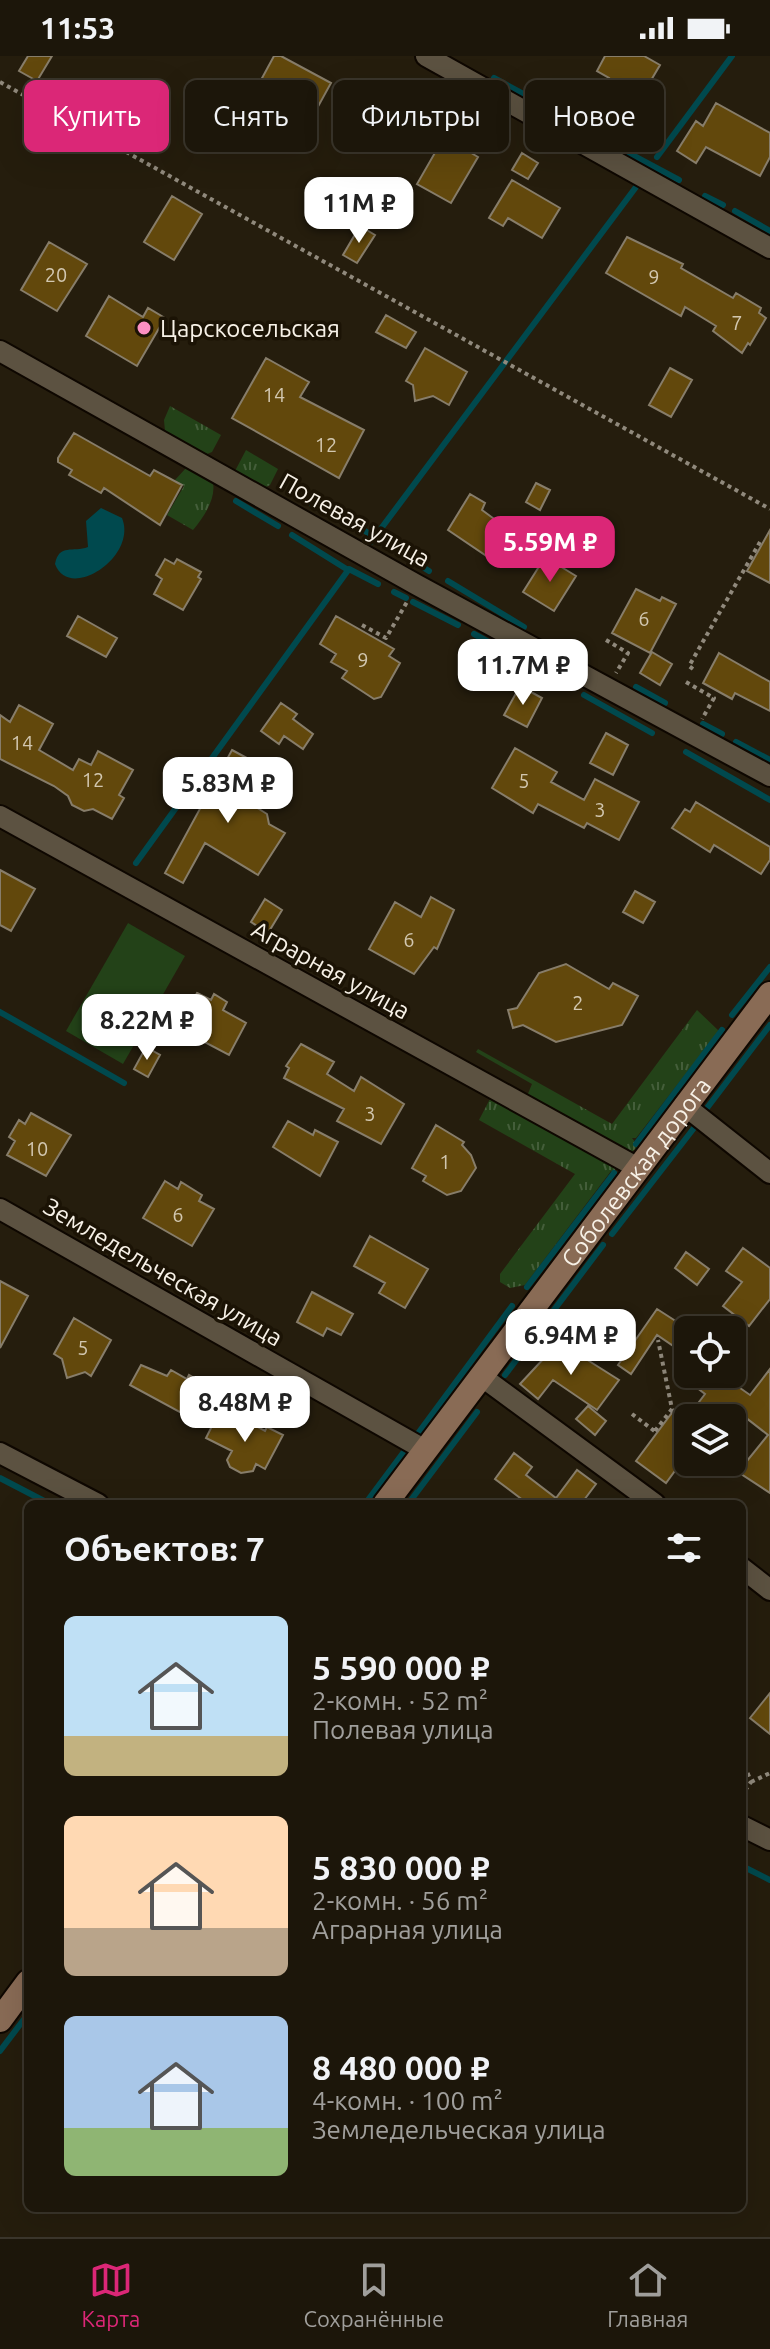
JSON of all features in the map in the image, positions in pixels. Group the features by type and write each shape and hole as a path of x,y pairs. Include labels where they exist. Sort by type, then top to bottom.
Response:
{"street":[{"path":"426,56 770,248"},
{"name":"Полевая улица","path":"0,351 406,579 770,776"},
{"name":"Аграрная улица","path":"0,816 638,1168"},
{"name":"Соболевская дорога","path":"388,1500 770,994"},
{"path":"684,1105 770,1173"},
{"name":"Земледельческая улица","path":"0,1209 425,1450"},
{"path":"481,1376 650,1500"},
{"path":"0,1453 90,1500"},
{"path":"746,1571 770,1590"},
{"path":"746,1828 770,1840"},
{"path":"0,2020 24,1987"}],"path":[{"path":"0,82 770,509"},
{"path":"693,669 689,666 760,542"},
{"path":"362,625 386,638 403,610"},
{"path":"606,640 628,653 623,662"},
{"path":"686,682 714,698 708,709"},
{"path":"632,1414 656,1432 672,1409 658,1340"},
{"path":"746,1769 751,1782"},
{"path":"746,1789 751,1782 770,1773"}],"green space":[{"path":"170,406 221,435 212,452 207,454 165,431 164,420"},
{"path":"246,450 278,469 270,485 264,488 235,471"},
{"path":"186,468 213,483 211,502 193,530 167,515 184,486 175,480"},
{"path":"128,923 185,956 123,1064 66,1031"},
{"path":"697,1010 719,1031 636,1138 632,1138 638,1146 632,1152 626,1152 527,1096 532,1084 476,1052 478,1049 612,1124"},
{"path":"491,1097 615,1168 615,1175 611,1171 525,1285 510,1288 500,1282 500,1274 575,1174 479,1120"}],"water":[{"path":"101,508 122,518 124,533 120,547 112,560 100,570 74,578 63,575 55,564 57,557 63,551 88,547 86,521"}],"building":[{"path":"28,56 52,56 38,80 19,71"},
{"path":"274,56 281,56 331,83 317,108 317,80 261,80"},
{"path":"605,56 644,56 660,65 651,80 608,80 597,71"},
{"path":"716,103 770,133 770,157 760,176 706,147 696,163 677,151 696,121 703,126"},
{"path":"435,152 470,152 478,157 451,203 417,184"},
{"path":"522,153 538,163 528,179 512,170"},
{"path":"512,180 560,208 542,238 508,218 503,226 489,218"},
{"path":"172,196 202,214 174,260 144,242"},
{"path":"360,226 375,235 357,263 343,255"},
{"path":"627,237 683,264 681,268 733,298 736,293 761,308 759,313 766,318 750,345 748,343 742,353 713,331 716,326 685,307 681,316 606,273"},
{"path":"49,242 87,264 57,311 21,290"},
{"path":"109,296 143,317 148,308 165,318 137,366 86,336"},
{"path":"386,315 416,332 406,348 376,332"},
{"path":"425,348 467,372 449,405 433,396 415,401 413,385 406,381"},
{"path":"266,358 309,382 300,397 364,430 339,478 232,418"},
{"path":"670,368 692,380 671,417 649,405"},
{"path":"74,433 150,476 154,470 182,485 160,525 104,488 101,493 69,475 72,470 58,462 58,458"},
{"path":"536,483 550,490 540,510 526,502"},
{"path":"470,494 485,503 482,510 509,530 491,559 448,530"},
{"path":"770,530 770,583 747,571"},
{"path":"545,557 576,576 554,611 523,592"},
{"path":"165,559 174,564 177,559 201,572 198,577 201,579 183,610 154,594 162,579 156,575"},
{"path":"636,589 660,601 662,597 676,604 650,653 612,633"},
{"path":"78,616 117,638 106,657 67,636"},
{"path":"336,616 394,649 389,656 400,663 381,697 374,699 342,678 347,671 331,662 336,654 320,644"},
{"path":"652,652 672,664 660,685 640,673"},
{"path":"719,653 770,682 770,711 735,693 732,699 703,683"},
{"path":"520,686 542,698 527,727 504,715"},
{"path":"281,703 297,714 293,719 313,734 303,749 284,736 279,744 261,731"},
{"path":"19,705 53,724 39,750 73,770 79,759 91,765 98,751 133,770 119,795 124,798 112,819 93,809 84,811 72,805 68,796 54,786 0,759 0,715 10,722"},
{"path":"606,733 628,745 613,775 590,763"},
{"path":"515,748 557,772 551,782 584,800 595,779 639,802 619,840 587,823 584,828 538,804 533,813 492,788"},
{"path":"232,750 256,763 238,796 267,814 269,824 285,833 258,875 205,843 183,883 165,873"},
{"path":"696,802 770,847 770,860 761,874 714,845 710,852 672,828 685,809 690,812"},
{"path":"0,870 35,889 11,931 0,925"},
{"path":"635,891 655,902 643,923 623,912"},
{"path":"431,897 454,910 437,949 434,947 414,974 369,949 395,902 421,917"},
{"path":"265,899 282,910 268,933 251,922"},
{"path":"566,964 609,989 613,983 638,996 622,1025 556,1042 523,1025 513,1028 508,1010 517,1008 539,973"},
{"path":"197,993 211,1000 214,994 227,1002 223,1010 246,1023 229,1055 178,1028"},
{"path":"301,1044 334,1062 327,1074 354,1091 361,1077 404,1104 381,1144 337,1121 344,1109 284,1078 289,1068 286,1066"},
{"path":"146,1047 160,1055 148,1077 134,1069"},
{"path":"31,1113 71,1135 46,1176 7,1155 15,1141 9,1137 19,1120 25,1124"},
{"path":"288,1121 313,1135 315,1130 338,1142 320,1176 273,1147"},
{"path":"436,1125 464,1142 462,1145 471,1155 476,1168 461,1191 447,1195 423,1181 426,1176 412,1168"},
{"path":"165,1181 178,1189 181,1182 202,1195 199,1201 214,1209 192,1246 143,1218"},
{"path":"370,1236 428,1269 405,1308 379,1293 385,1283 354,1266"},
{"path":"743,1248 770,1268 770,1299 749,1326 746,1316 736,1316 723,1306 742,1282 726,1271"},
{"path":"686,1252 709,1269 697,1285 675,1268"},
{"path":"0,1281 28,1296 0,1348"},
{"path":"312,1292 353,1314 341,1335 327,1328 323,1336 297,1322"},
{"path":"657,1309 674,1320 674,1347 657,1335 631,1374 618,1365"},
{"path":"74,1318 111,1340 91,1376 85,1372 67,1378 62,1359 54,1354"},
{"path":"559,1342 619,1380 597,1410 553,1380 538,1399 520,1384"},
{"path":"141,1365 167,1376 171,1370 187,1379 189,1375 204,1384 187,1416 130,1385"},
{"path":"770,1369 770,1493 744,1476 746,1462 768,1435 746,1418 746,1404 698,1404 705,1394 697,1388 740,1388 750,1395"},
{"path":"588,1406 606,1421 595,1435 576,1419"},
{"path":"674,1410 674,1472 666,1483 636,1461"},
{"path":"217,1416 244,1428 248,1422 265,1431 267,1427 283,1435 265,1469 256,1464 253,1471 241,1473 230,1467 227,1460 232,1451 206,1438"},
{"path":"514,1453 532,1467 526,1475 556,1498 577,1470 596,1484 584,1500 523,1500 495,1479"},
{"path":"770,1693 770,1734 750,1718"}],"waterway":[{"path":"657,157 732,56"},
{"path":"494,78 525,95"},
{"path":"627,152 679,180"},
{"path":"371,542 636,187"},
{"path":"705,196 723,205"},
{"path":"735,211 770,231"},
{"path":"297,496 351,525"},
{"path":"236,501 278,526"},
{"path":"365,531 429,571"},
{"path":"292,535 348,570"},
{"path":"136,863 349,569 378,584"},
{"path":"448,581 524,627"},
{"path":"394,592 406,598"},
{"path":"413,602 458,625"},
{"path":"474,634 564,683"},
{"path":"556,644 575,654"},
{"path":"636,687 665,703"},
{"path":"584,695 652,733"},
{"path":"703,724 722,734"},
{"path":"736,742 770,760"},
{"path":"686,752 770,800"},
{"path":"732,1015 770,967"},
{"path":"0,1012 124,1083"},
{"path":"707,1108 770,1025"},
{"path":"636,1144 722,1030"},
{"path":"612,1234 694,1128"},
{"path":"527,1287 614,1173"},
{"path":"505,1375 603,1245"},
{"path":"419,1432 512,1306"},
{"path":"411,1500 477,1412"},
{"path":"368,1500 403,1453"},
{"path":"0,1478 42,1500"},
{"path":"746,1868 770,1880"},
{"path":"0,2051 24,2019"}],"place":[{"name":"Царскосельская","path":"144,328"}]}
